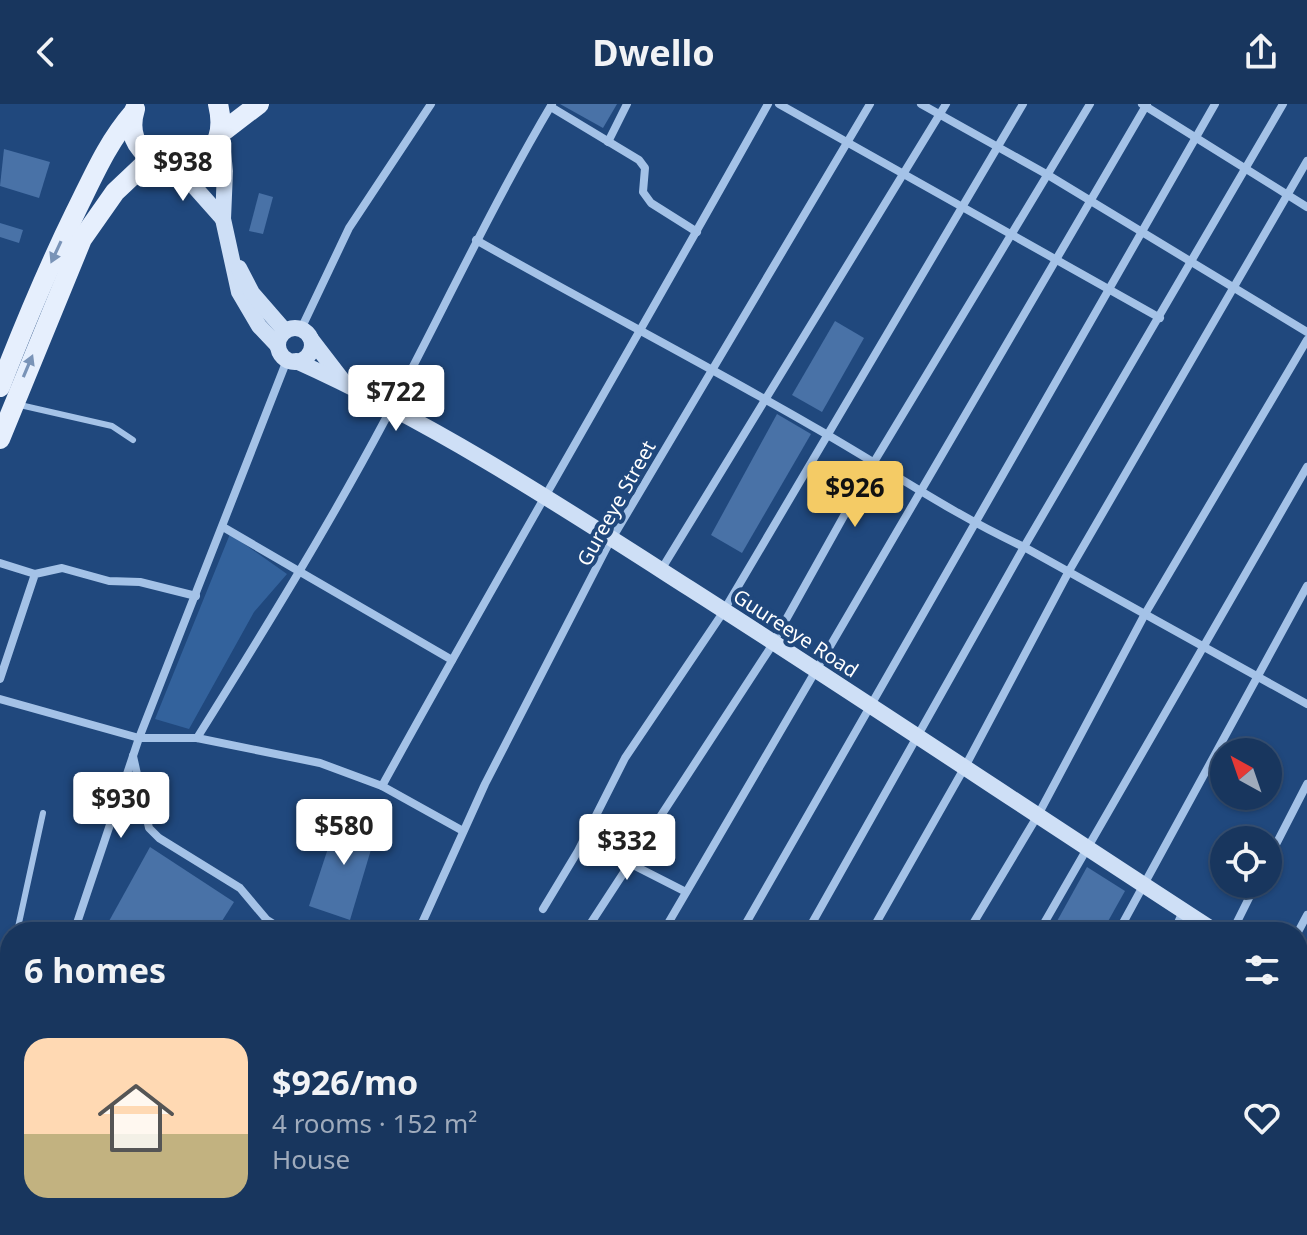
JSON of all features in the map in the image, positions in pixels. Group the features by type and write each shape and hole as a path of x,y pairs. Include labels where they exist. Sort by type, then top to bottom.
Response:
{"main road":[{"path":"218,104 221,133"},
{"path":"135,108 135,138 157,161 190,164 202,158 221,133 259,104"},
{"path":"0,439 6,395 7,349 98,163 135,108"},
{"path":"6,395 82,239 107,202 157,161"}],"street":[{"path":"77,922 139,738 293,344 349,228 431,104"},
{"path":"608,142 627,104"},
{"path":"382,786 543,495 641,332 768,104"},
{"path":"779,104 1160,318"},
{"name":"Gureeye Street","path":"422,922 463,831 612,539 870,104"},
{"path":"921,104 1089,199 1307,332"},
{"path":"661,570 946,104"},
{"path":"543,909 584,840 625,758 724,610 1023,104"},
{"path":"592,922 773,642 874,462 1090,104"},
{"path":"748,922 1215,104"},
{"path":"813,922 1024,547 1283,104"},
{"path":"197,738 300,572 551,105 645,168 642,187 651,203 697,232"},
{"path":"669,922 1145,105 1307,207"},
{"path":"221,133 223,219 234,258 252,293 293,344 345,383"},
{"path":"157,161 191,183 223,219"},
{"path":"877,922 966,765 1069,571 1236,289 1307,161"},
{"path":"476,240 712,368 920,488 975,524 1069,571 1307,704"},
{"path":"974,922 1038,815 1145,614 1307,340"},
{"name":"Guureeye Road","path":"293,344 345,383 543,495 724,610 966,765 1200,922"},
{"path":"1045,922 1307,467"},
{"path":"223,527 452,660"},
{"path":"0,563 35,574 62,568 109,581 140,582 196,596"},
{"path":"0,679 35,574"},
{"path":"1124,922 1255,675 1307,586"},
{"path":"0,699 139,738 197,738 320,763 382,786 463,831"},
{"path":"133,755 149,828 159,838 240,888 270,922"},
{"path":"1282,833 1307,784"},
{"path":"584,840 686,892"},
{"path":"1237,922 1249,898"},
{"path":"1178,922 1183,911"}],"lane":[{"path":"6,395 112,426 133,440"},
{"path":"19,922 43,813"}],"shaded area":[{"path":"230,534 287,574 254,612 189,729 155,719"}],"building":[{"path":"560,104 617,104 603,128"},
{"path":"4,149 50,162 39,198 0,186"},
{"path":"259,193 273,197 263,234 249,231"},
{"path":"0,223 23,230 19,243 0,237"},
{"path":"835,321 864,338 822,412 792,395"},
{"path":"777,414 811,434 742,553 711,535"},
{"path":"339,815 378,826 350,920 309,906"},
{"path":"150,847 234,902 221,922 109,922"},
{"path":"1087,867 1125,891 1108,922 1057,922"}]}
